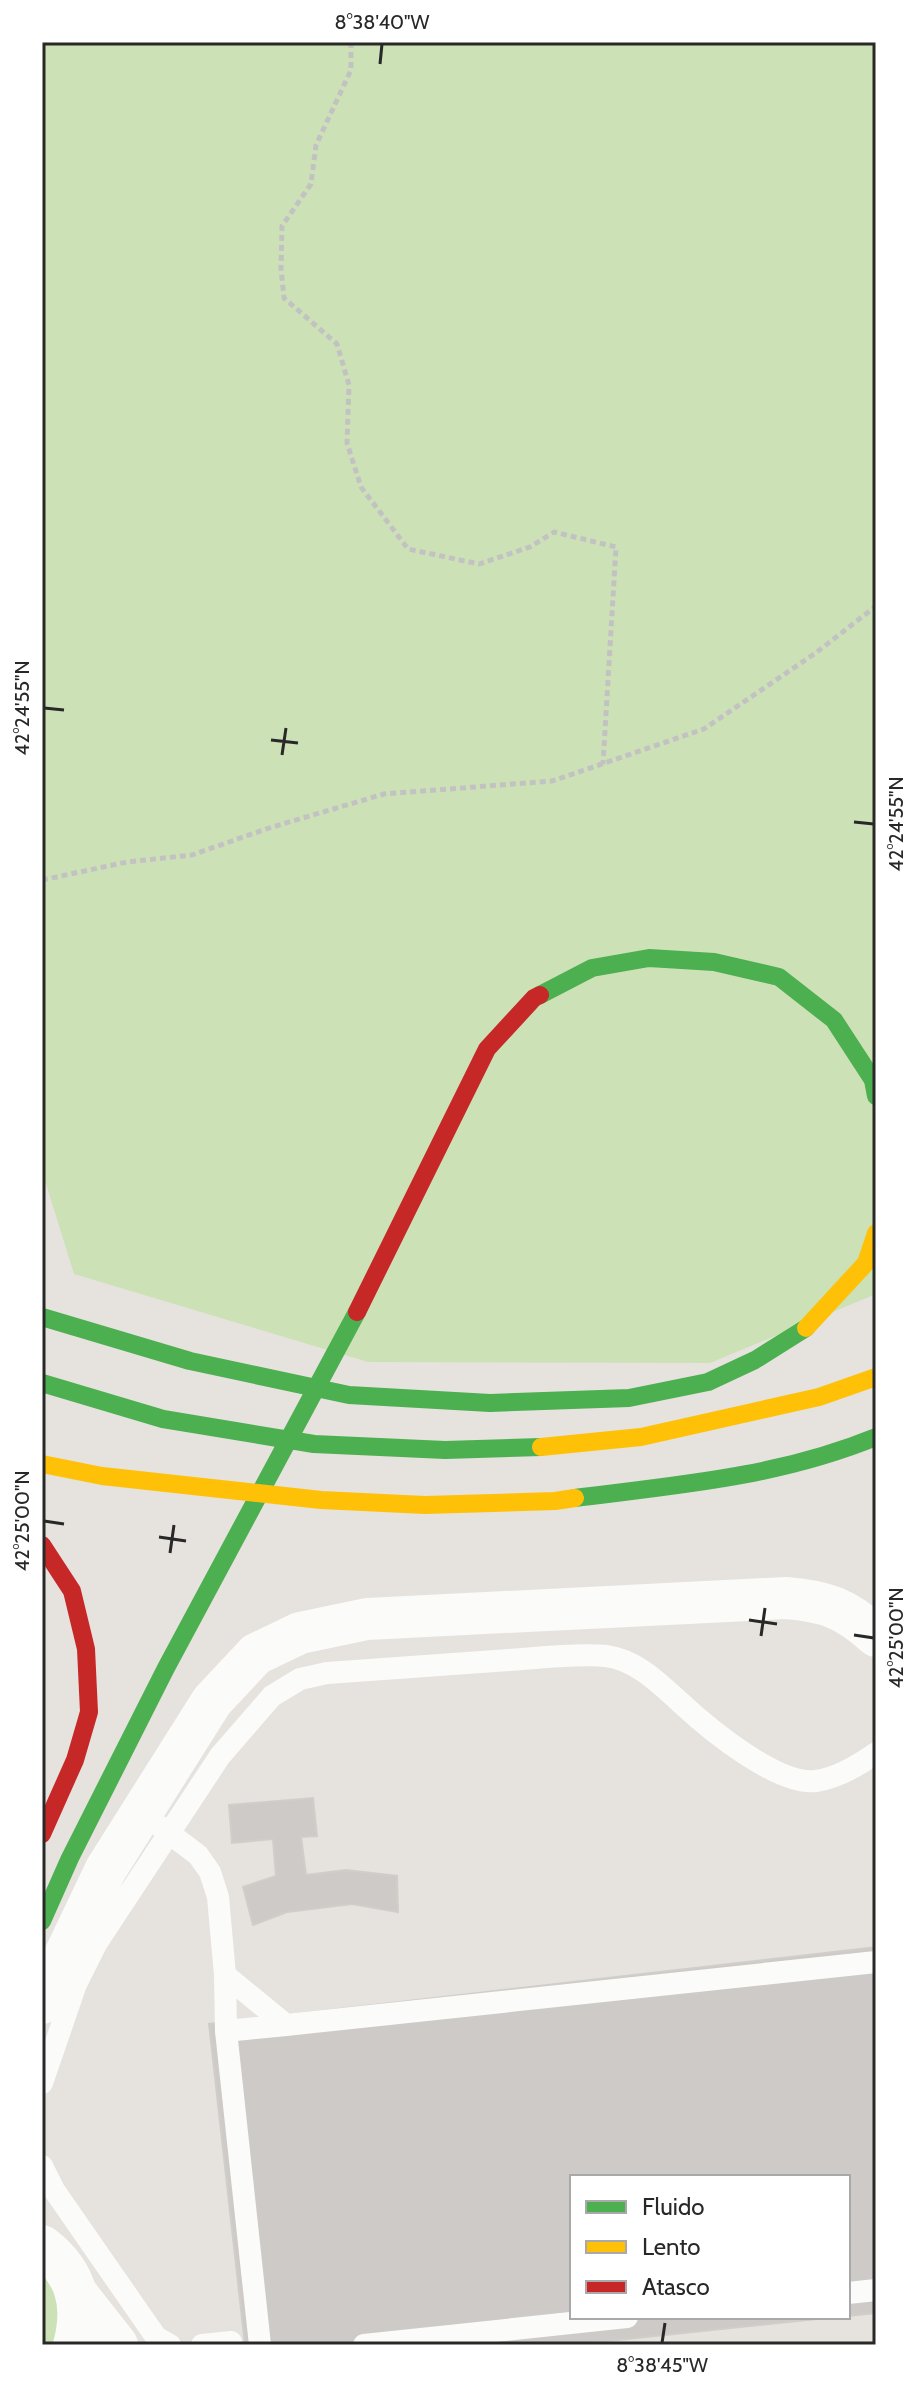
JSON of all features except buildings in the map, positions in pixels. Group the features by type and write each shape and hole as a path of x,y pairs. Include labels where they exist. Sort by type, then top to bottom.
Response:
{"main road":[{"path":"42,1921 70,1858 166,1668 352,1321 487,1049 534,998 592,968 649,958 714,962 779,977 834,1020 873,1080 876,1096"},
{"path":"42,1317 190,1361 349,1395 490,1403 629,1398 708,1382 755,1360 806,1328 866,1263 876,1233"},
{"path":"42,1383 163,1419 299,1442 445,1450 553,1447 641,1437 819,1397 876,1377"},
{"path":"42,1464 102,1476 321,1500 425,1505 555,1501 740,1477 839,1452 876,1437"},
{"path":"90,1455 231,1490"},
{"path":"42,1545 72,1591 86,1649 89,1712 75,1760 42,1834"}],"street":[{"path":"42,2003 106,1869 148,1817 212,1701 256,1654 300,1633 367,1619 786,1598 812,1600 838,1608 876,1636"},
{"path":"46,2246 69,2273 77,2294 80,2324 74,2345"},
{"path":"77,2294 117,2345"}],"lane":[{"path":"42,2083 76,1984 96,1944 140,1875 220,1756 272,1696 300,1679 327,1673 607,1656 651,1675 700,1721 753,1759 788,1777 815,1781 855,1767 876,1753"},
{"path":"148,1817 198,1855 210,1872 218,1897 226,2031 260,2345"},
{"path":"226,2031 876,1962"},
{"path":"225,1975 286,2025"},
{"path":"42,2166 54,2190 156,2337 170,2345"},
{"path":"850,2293 876,2290"},
{"path":"364,2345 608,2319"},
{"path":"202,2345 231,2342"}],"path":[{"path":"351,42 351,70 316,145 311,184 282,226 284,298 337,344 349,385 347,443 361,487 408,549 479,564 530,547 554,532 616,547 603,764"},
{"path":"42,880 127,862 192,855 269,828 384,794 552,781 704,729 817,652 876,606"}],"green space":[{"path":"42,42 876,42 876,1294 710,1363 368,1362 74,1274 42,1171"},
{"path":"42,2272 59,2300 55,2345 42,2345"}],"traffic: fast":[{"path":"540,995 592,968 649,958 714,962 779,977 834,1020 873,1080 876,1096"},
{"path":"42,1921 70,1858 166,1668 357,1312"},
{"path":"42,1317 190,1361 349,1395 490,1403 629,1398 708,1382 755,1360 806,1328"},
{"path":"42,1383 163,1419 314,1444 445,1450 541,1447"},
{"path":"575,1498 727,1478 802,1462 876,1437"}],"traffic: slow":[{"path":"806,1328 866,1263 876,1233"},
{"path":"541,1447 641,1437 819,1397 876,1377"},
{"path":"42,1464 102,1476 321,1500 425,1505 575,1498"}],"traffic: jam":[{"path":"357,1312 487,1049 540,995"},
{"path":"42,1545 72,1591 86,1649 89,1712 75,1760 42,1834"}]}
